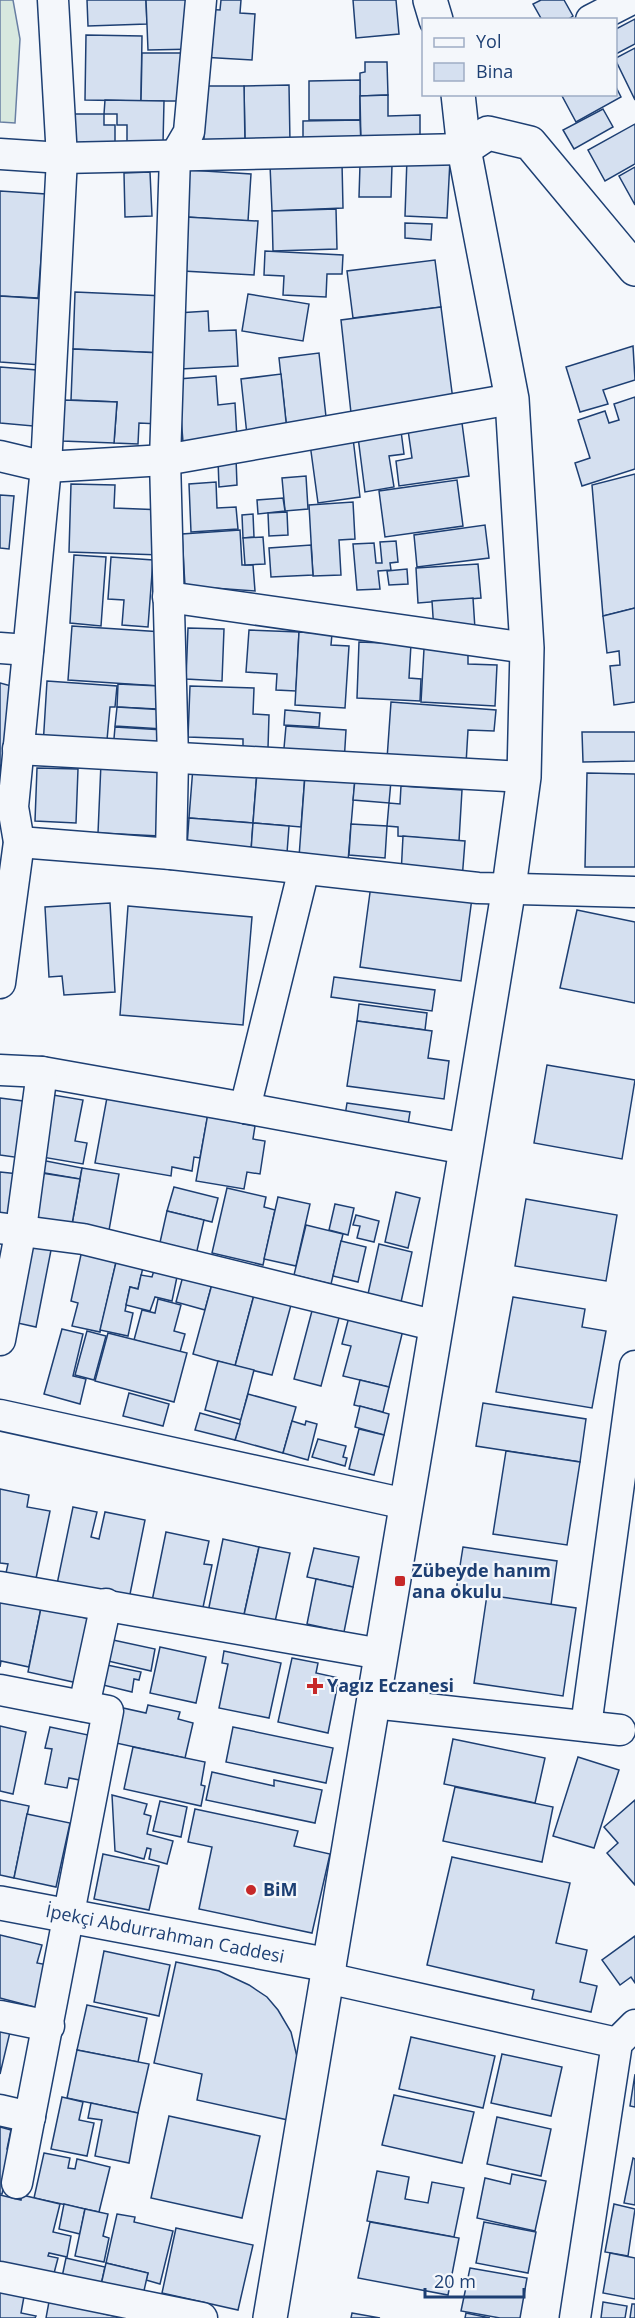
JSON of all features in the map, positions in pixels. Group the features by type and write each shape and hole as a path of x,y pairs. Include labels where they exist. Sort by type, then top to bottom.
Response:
{"street":[{"path":"0,983 19,842 6,805 18,749 14,649 46,467 62,158 53,0"},
{"path":"171,854 172,759 165,460 175,156 189,132 201,0"},
{"path":"430,0 435,18"},
{"path":"595,18 630,0"},
{"path":"270,2318 437,1326 509,887 524,777 527,648 512,399 464,149 458,96"},
{"path":"0,154 62,158 464,149 488,133 530,143 635,269"},
{"path":"0,456 46,467 165,460 512,399"},
{"path":"168,597 527,648"},
{"path":"18,749 524,777"},
{"path":"19,842 171,854 478,888 635,892"},
{"path":"245,1107 304,869"},
{"path":"0,1070 42,1072 245,1107 466,1149"},
{"path":"0,1340 10,1229 42,1072"},
{"path":"10,1229 83,1239 437,1326"},
{"path":"586,1726 635,1366"},
{"path":"0,1415 406,1504"},
{"path":"0,1587 381,1654"},
{"path":"84,1706 106,1604"},
{"path":"0,1690 108,1711 17,2183"},
{"path":"373,1703 586,1726 630,1733"},
{"name":"İpekçi Abdurrahman Caddesi","path":"0,1903 328,1971"},
{"path":"328,1971 626,2034 575,2318"},
{"path":"0,2016 49,2026"},
{"path":"0,2110 30,2117"},
{"path":"0,2277 202,2318"}],"shaded area":[{"path":"0,0 13,0 20,39 15,123 0,122"}],"building":[{"path":"87,0 146,0 147,24 88,26"},
{"path":"146,0 195,0 196,49 148,50"},
{"path":"221,0 241,0 240,13 255,14 252,60 201,57 204,9 220,10"},
{"path":"353,0 396,0 399,34 356,38"},
{"path":"541,0 564,0 573,16 570,18 541,18 533,4"},
{"path":"635,19 635,44 617,53 617,28"},
{"path":"86,35 142,36 141,101 85,100"},
{"path":"635,48 635,100 617,63 617,57"},
{"path":"142,53 184,53 183,101 141,101"},
{"path":"365,62 387,62 388,95 360,96 360,73 365,72"},
{"path":"360,80 360,120 309,120 309,81"},
{"path":"289,85 290,143 245,144 244,86"},
{"path":"203,86 244,86 245,144 204,145"},
{"path":"617,89 621,97 576,122 562,96 617,96"},
{"path":"388,95 388,116 420,115 420,144 361,145 360,96"},
{"path":"105,100 164,101 163,144 127,144 127,125 117,125 117,114 104,114"},
{"path":"603,109 613,127 574,149 563,130"},
{"path":"70,114 104,114 104,125 115,125 115,146 70,145"},
{"path":"360,120 361,145 303,146 303,121"},
{"path":"635,124 635,164 605,181 588,150"},
{"path":"407,158 450,160 447,218 405,216"},
{"path":"342,163 343,208 272,211 270,165"},
{"path":"360,165 392,165 391,197 359,197"},
{"path":"635,167 635,205 619,176"},
{"path":"189,170 251,174 248,221 186,217"},
{"path":"150,172 152,216 125,217 124,173"},
{"path":"0,191 46,194 38,298 0,296"},
{"path":"336,209 337,249 273,251 272,211"},
{"path":"186,217 258,221 254,275 183,271"},
{"path":"405,223 432,224 431,240 405,238"},
{"path":"265,251 343,255 342,274 327,274 326,297 283,295 284,276 264,275"},
{"path":"435,260 441,307 353,318 347,271"},
{"path":"75,292 165,296 163,353 73,349"},
{"path":"248,294 309,304 303,341 242,331"},
{"path":"0,296 46,299 41,365 0,362"},
{"path":"441,307 453,400 351,413 341,320"},
{"path":"208,311 209,331 236,330 238,366 180,369 177,313"},
{"path":"633,346 635,380 603,390 608,404 580,412 566,367"},
{"path":"73,349 163,353 160,424 139,423 138,444 114,443 117,402 71,400"},
{"path":"319,353 327,426 287,431 279,358"},
{"path":"0,367 37,370 33,426 0,423"},
{"path":"281,374 287,431 247,435 241,379"},
{"path":"216,376 218,405 235,403 237,439 183,442 178,379"},
{"path":"635,397 635,469 582,486 575,463 590,458 578,420 605,411 609,423 619,420 614,404"},
{"path":"64,400 117,402 114,443 62,441"},
{"path":"462,423 469,476 399,486 396,461 412,458 408,430"},
{"path":"401,431 404,454 389,456 394,487 365,492 358,437"},
{"path":"353,438 360,497 318,503 310,444"},
{"path":"236,458 237,485 219,487 218,460"},
{"path":"635,474 635,608 603,616 592,485"},
{"path":"306,476 308,509 285,511 282,478"},
{"path":"457,480 463,526 385,537 379,491"},
{"path":"216,482 217,508 236,507 238,529 191,532 189,484"},
{"path":"71,484 115,485 114,508 164,510 162,555 69,552"},
{"path":"0,495 14,496 9,549 0,548"},
{"path":"283,498 285,511 258,514 257,500"},
{"path":"353,502 355,539 339,540 341,575 313,576 309,505"},
{"path":"287,512 288,535 269,536 268,513"},
{"path":"253,514 254,537 243,538 242,515"},
{"path":"485,525 489,558 417,567 414,535"},
{"path":"240,530 242,565 253,565 255,591 185,586 182,534"},
{"path":"263,537 265,564 245,565 243,538"},
{"path":"396,541 398,562 390,563 391,570 378,571 380,589 357,590 353,544 374,543 376,563 382,563 380,542"},
{"path":"311,545 313,575 271,577 269,548"},
{"path":"74,555 106,557 101,626 70,623"},
{"path":"111,557 153,560 148,627 122,625 124,600 108,599"},
{"path":"478,564 481,598 418,603 416,568"},
{"path":"407,569 408,584 389,585 387,571"},
{"path":"473,598 475,629 434,632 432,601"},
{"path":"635,608 635,702 614,705 610,666 620,665 619,651 607,653 603,616"},
{"path":"72,626 163,632 159,686 68,680"},
{"path":"188,628 224,629 222,681 186,679"},
{"path":"249,630 299,632 296,691 276,690 277,674 246,672"},
{"path":"299,632 332,634 331,645 349,646 345,708 295,705"},
{"path":"359,642 411,644 409,678 421,679 420,701 357,698"},
{"path":"424,649 468,652 468,664 497,665 495,706 421,702"},
{"path":"47,681 117,686 115,707 110,707 106,751 43,746"},
{"path":"0,683 15,687 0,774"},
{"path":"118,684 159,686 157,709 117,707"},
{"path":"190,686 254,688 253,714 269,715 268,748 243,747 243,739 188,737"},
{"path":"391,702 496,710 494,731 468,730 466,764 387,759"},
{"path":"117,707 165,710 163,729 115,726"},
{"path":"285,710 320,713 319,727 284,725"},
{"path":"286,726 346,730 344,763 283,759"},
{"path":"115,727 164,730 163,753 113,750"},
{"path":"582,732 635,732 635,761 583,762"},
{"path":"101,763 163,766 160,836 98,833"},
{"path":"193,767 257,771 253,823 189,818"},
{"path":"37,768 78,769 76,823 35,821"},
{"path":"257,772 305,775 301,827 253,823"},
{"path":"587,773 635,774 635,867 585,867"},
{"path":"305,775 355,779 348,861 299,857"},
{"path":"355,779 391,781 389,803 353,800"},
{"path":"401,786 462,790 459,841 398,836 398,827 387,826 389,803 400,804"},
{"path":"189,818 253,823 251,851 187,846"},
{"path":"253,823 289,826 287,853 251,851"},
{"path":"351,824 387,826 385,858 349,855"},
{"path":"403,836 465,841 462,880 401,875"},
{"path":"371,885 472,898 461,981 360,967"},
{"path":"110,903 115,992 64,995 62,976 49,977 45,907"},
{"path":"128,906 252,917 243,1025 120,1015"},
{"path":"577,910 635,922 635,1003 560,988"},
{"path":"334,977 435,990 432,1011 331,997"},
{"path":"359,1004 427,1013 425,1030 357,1021"},
{"path":"357,1021 432,1031 428,1058 449,1061 444,1099 347,1086"},
{"path":"547,1065 635,1080 622,1159 534,1143"},
{"path":"108,1092 209,1109 200,1158 194,1157 192,1171 172,1167 171,1176 95,1163"},
{"path":"47,1094 83,1100 75,1141 87,1143 83,1164 36,1156"},
{"path":"0,1098 23,1101 21,1158 0,1155"},
{"path":"347,1103 410,1112 407,1131 344,1122"},
{"path":"208,1113 245,1119 243,1124 255,1126 253,1139 265,1141 260,1174 247,1172 244,1189 196,1181"},
{"path":"41,1160 82,1168 80,1179 39,1172"},
{"path":"82,1168 119,1174 108,1236 71,1230"},
{"path":"0,1172 19,1174 13,1218 0,1217"},
{"path":"35,1172 80,1179 71,1230 27,1222"},
{"path":"174,1187 218,1198 212,1222 167,1211"},
{"path":"227,1188 266,1197 264,1207 275,1210 263,1265 212,1253"},
{"path":"396,1192 420,1198 408,1248 385,1242"},
{"path":"278,1197 310,1204 296,1266 264,1259"},
{"path":"526,1199 617,1215 606,1281 515,1266"},
{"path":"335,1204 354,1208 348,1235 329,1230"},
{"path":"167,1211 204,1220 196,1255 159,1247"},
{"path":"356,1215 379,1221 374,1242 357,1238 360,1226 353,1225"},
{"path":"306,1225 343,1234 331,1284 294,1275"},
{"path":"29,1241 52,1245 36,1327 13,1322"},
{"path":"341,1241 366,1247 358,1282 333,1276"},
{"path":"379,1244 412,1252 401,1302 368,1294"},
{"path":"82,1250 117,1258 100,1332 72,1326 78,1303 71,1301"},
{"path":"117,1258 144,1263 138,1289 130,1287 125,1311 133,1313 128,1336 100,1330"},
{"path":"155,1267 178,1272 172,1301 155,1297 150,1311 126,1305 130,1287 138,1289 141,1275 152,1277"},
{"path":"183,1276 212,1284 205,1310 176,1302"},
{"path":"212,1284 254,1295 235,1366 193,1354"},
{"path":"254,1295 291,1305 272,1375 235,1366"},
{"path":"513,1297 585,1309 582,1327 606,1331 592,1408 496,1392"},
{"path":"158,1299 181,1305 174,1331 185,1334 180,1352 134,1340 142,1310 155,1313"},
{"path":"313,1307 340,1314 321,1386 294,1379"},
{"path":"350,1313 404,1326 389,1387 343,1376 351,1346 342,1344"},
{"path":"62,1329 83,1334 73,1376 86,1379 80,1404 44,1394"},
{"path":"87,1331 106,1336 94,1380 75,1375"},
{"path":"108,1333 187,1353 174,1402 95,1381"},
{"path":"218,1361 254,1370 241,1420 205,1410"},
{"path":"360,1380 389,1387 383,1412 354,1405"},
{"path":"129,1393 169,1404 163,1426 123,1416"},
{"path":"248,1394 296,1407 283,1453 235,1440"},
{"path":"483,1403 586,1419 580,1462 476,1446"},
{"path":"360,1406 389,1414 384,1435 355,1427"},
{"path":"200,1413 240,1424 235,1440 195,1430"},
{"path":"292,1421 305,1425 306,1421 317,1424 308,1460 283,1453"},
{"path":"359,1429 384,1435 374,1475 349,1469"},
{"path":"318,1439 346,1446 343,1457 347,1458 345,1466 312,1457"},
{"path":"506,1451 580,1462 567,1545 493,1534"},
{"path":"0,1489 29,1495 27,1507 50,1511 34,1588 4,1582 8,1564 0,1563"},
{"path":"73,1507 97,1512 91,1537 99,1539 105,1512 145,1520 128,1604 56,1589"},
{"path":"166,1532 209,1541 204,1564 212,1565 202,1612 152,1601"},
{"path":"223,1539 259,1547 243,1619 208,1612"},
{"path":"259,1547 290,1553 273,1631 242,1624"},
{"path":"463,1547 557,1561 551,1605 456,1591"},
{"path":"314,1548 359,1557 353,1587 307,1577"},
{"path":"316,1579 353,1587 344,1632 307,1624"},
{"path":"487,1595 576,1608 563,1696 474,1683"},
{"path":"0,1599 41,1608 29,1667 1,1661 0,1667"},
{"path":"41,1608 95,1620 82,1684 28,1672"},
{"path":"113,1640 155,1649 151,1671 108,1661"},
{"path":"160,1647 206,1657 196,1703 150,1693"},
{"path":"224,1651 281,1663 269,1718 219,1708 228,1664 222,1663"},
{"path":"292,1658 318,1663 316,1673 339,1678 328,1733 278,1722"},
{"path":"107,1665 141,1672 139,1680 134,1679 132,1692 103,1685"},
{"path":"148,1705 180,1712 178,1719 193,1723 185,1758 116,1743 123,1708 146,1713"},
{"path":"0,1726 26,1732 13,1794 0,1791"},
{"path":"50,1727 93,1736 90,1782 69,1778 67,1788 45,1784 52,1749 45,1748"},
{"path":"233,1727 333,1748 326,1783 226,1762"},
{"path":"453,1739 545,1758 535,1803 444,1784"},
{"path":"133,1747 205,1762 201,1785 205,1786 201,1806 124,1789"},
{"path":"578,1757 619,1770 594,1848 553,1836"},
{"path":"212,1772 274,1786 274,1780 322,1790 315,1823 206,1800"},
{"path":"455,1787 553,1807 542,1862 443,1841"},
{"path":"112,1795 147,1804 144,1814 151,1816 147,1834 173,1841 167,1864 149,1859 151,1849 147,1848 144,1859 115,1851"},
{"path":"0,1800 29,1806 14,1878 0,1875"},
{"path":"635,1800 635,1885 607,1853 618,1843 604,1827"},
{"path":"160,1801 187,1807 181,1837 153,1831"},
{"path":"195,1809 298,1831 294,1846 330,1854 312,1933 199,1909 212,1847 188,1842"},
{"path":"27,1814 70,1823 56,1887 14,1878"},
{"path":"103,1854 159,1866 149,1910 94,1899"},
{"path":"452,1857 570,1883 556,1943 587,1950 580,1982 597,1986 591,2012 532,1999 534,1990 427,1965"},
{"path":"0,1935 42,1945 37,1963 48,1965 38,2008 0,1998"},
{"path":"635,1936 635,1983 631,1977 620,1985 602,1960"},
{"path":"104,1951 170,1965 159,2016 94,2002"},
{"path":"176,1962 219,1971 249,1985 267,1997 278,2010 291,2032 299,2065 288,2120 197,2100 202,2074 154,2063"},
{"path":"87,2005 147,2018 138,2062 77,2050"},
{"path":"0,2030 10,2032 0,2074"},
{"path":"411,2037 495,2056 483,2108 399,2089"},
{"path":"77,2050 149,2064 138,2113 67,2098"},
{"path":"502,2054 562,2067 551,2116 491,2103"},
{"path":"635,2074 635,2107 630,2106"},
{"path":"394,2095 474,2112 462,2163 382,2145"},
{"path":"62,2097 83,2102 79,2120 94,2123 87,2156 51,2149"},
{"path":"91,2103 138,2113 129,2163 95,2156 102,2120 88,2118"},
{"path":"169,2116 260,2136 242,2218 151,2198"},
{"path":"497,2117 551,2129 541,2176 487,2164"},
{"path":"0,2127 11,2130 7,2149 13,2151 2,2194 0,2194"},
{"path":"44,2153 70,2158 68,2168 75,2169 77,2159 110,2167 99,2212 34,2198"},
{"path":"633,2158 635,2159 635,2205 624,2203"},
{"path":"377,2171 409,2177 405,2199 428,2203 432,2182 464,2188 454,2237 367,2221"},
{"path":"512,2174 546,2181 535,2231 477,2218 485,2178 510,2184"},
{"path":"0,2195 21,2200 22,2195 60,2204 53,2232 71,2236 67,2257 49,2253 48,2256 58,2258 53,2277 0,2265"},
{"path":"64,2204 85,2209 80,2234 59,2229"},
{"path":"614,2204 635,2209 628,2256 605,2252"},
{"path":"85,2209 108,2214 103,2236 109,2238 104,2262 75,2256"},
{"path":"117,2214 135,2217 134,2222 173,2231 160,2284 146,2280 148,2273 106,2263"},
{"path":"370,2222 459,2238 448,2295 358,2278"},
{"path":"484,2222 536,2232 528,2273 476,2263"},
{"path":"176,2228 253,2245 238,2310 162,2293"},
{"path":"610,2253 635,2258 635,2299 603,2293"},
{"path":"66,2258 105,2267 101,2285 62,2277"},
{"path":"106,2263 148,2273 143,2295 101,2285"},
{"path":"470,2268 527,2278 520,2318 500,2318 461,2311"},
{"path":"0,2286 25,2291 21,2313 36,2316 35,2318 0,2318"},
{"path":"51,2291 106,2303 104,2314 124,2318 46,2318"},
{"path":"603,2302 627,2306 625,2318 601,2318"},
{"path":"632,2304 635,2304 635,2318 630,2318"},
{"path":"352,2313 380,2318 351,2318"},
{"path":"466,2313 490,2318 465,2318"}],"place":[{"name":"Zübeyde hanım ana okulu","path":"400,1581"},
{"name":"Yagız Eczanesi","path":"315,1686"},
{"name":"BiM","path":"251,1890"}]}
